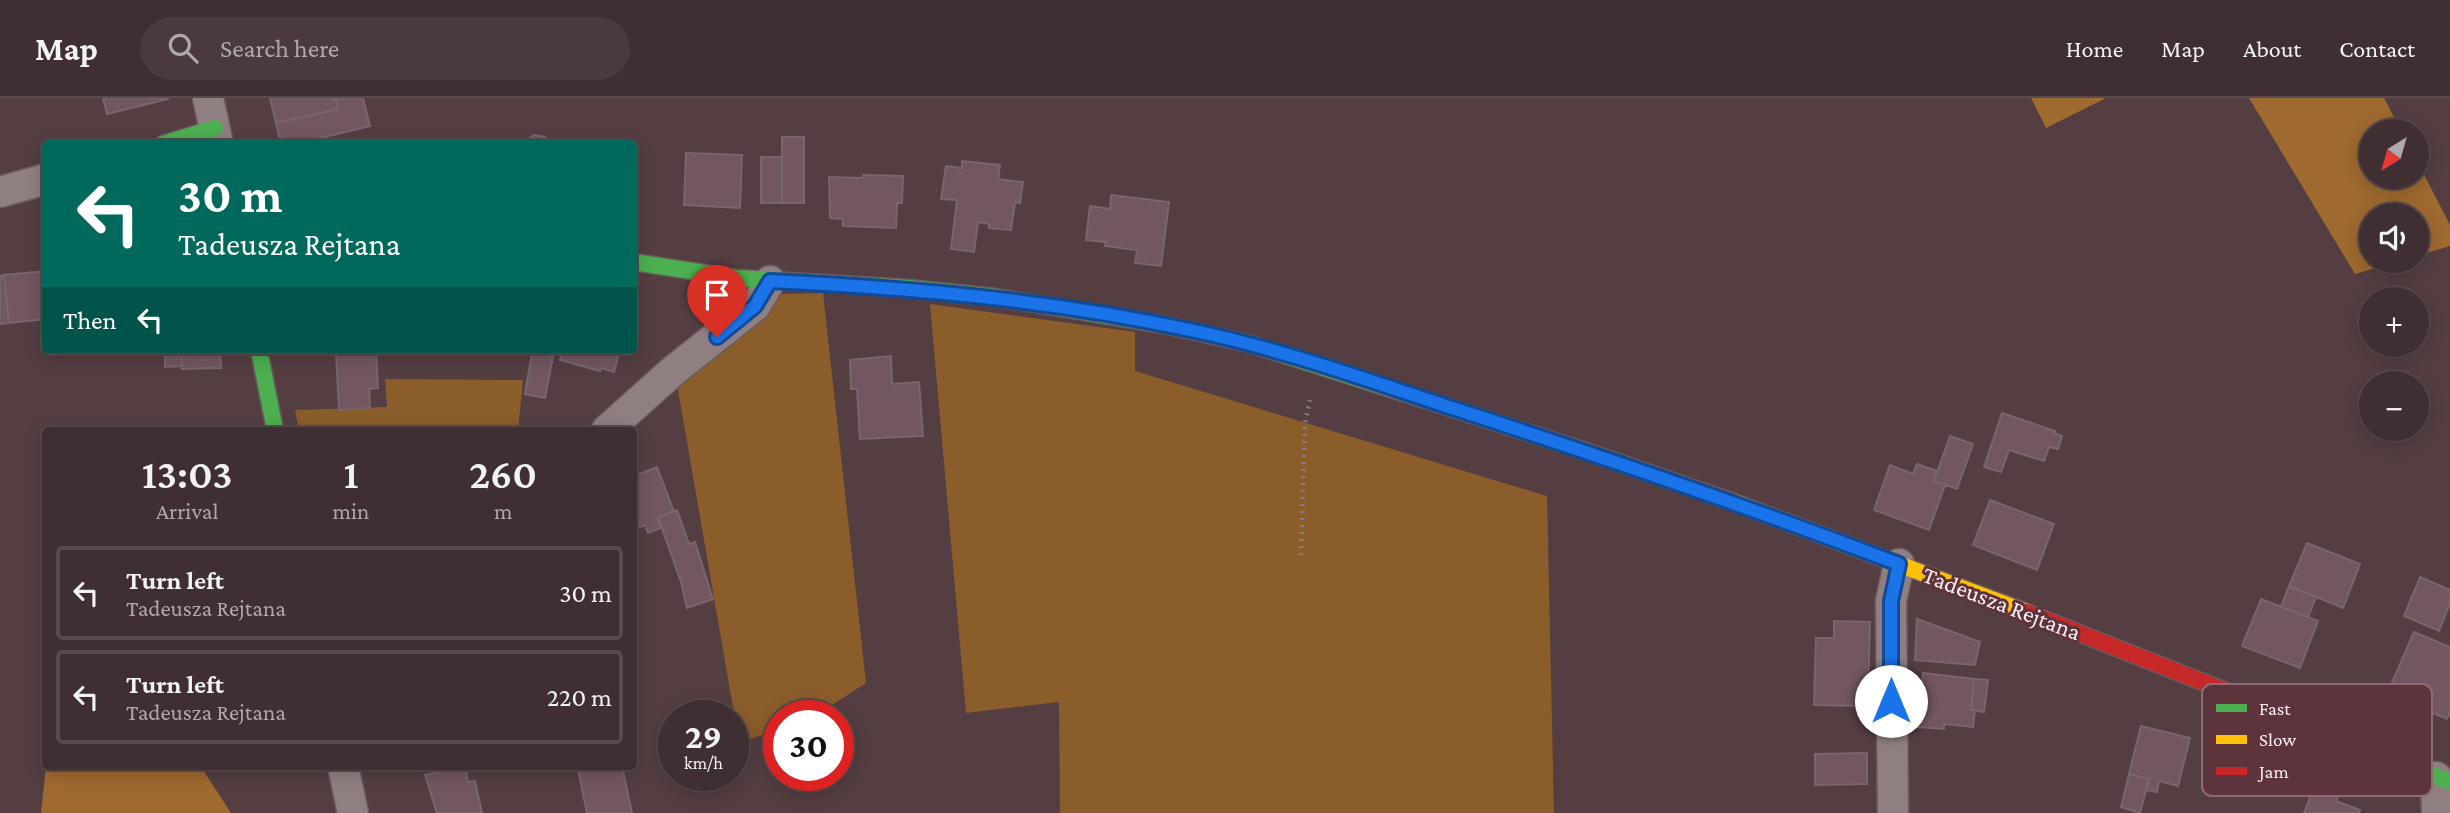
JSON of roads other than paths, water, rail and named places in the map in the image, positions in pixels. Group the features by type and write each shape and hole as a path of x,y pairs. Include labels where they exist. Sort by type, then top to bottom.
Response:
{"street":[{"path":"190,140 217,136 208,98"},
{"path":"0,192 42,180"},
{"name":"Tadeusza Rejtana","path":"637,263 715,278 908,288 1045,303 1190,330 1318,365 1674,480 2113,645 2209,684"},
{"path":"610,427 673,371 755,306 770,281"},
{"path":"260,354 274,427"},
{"path":"1893,813 1891,601 1899,564"},
{"path":"344,770 353,813"},
{"path":"2437,813 2443,779"}]}
